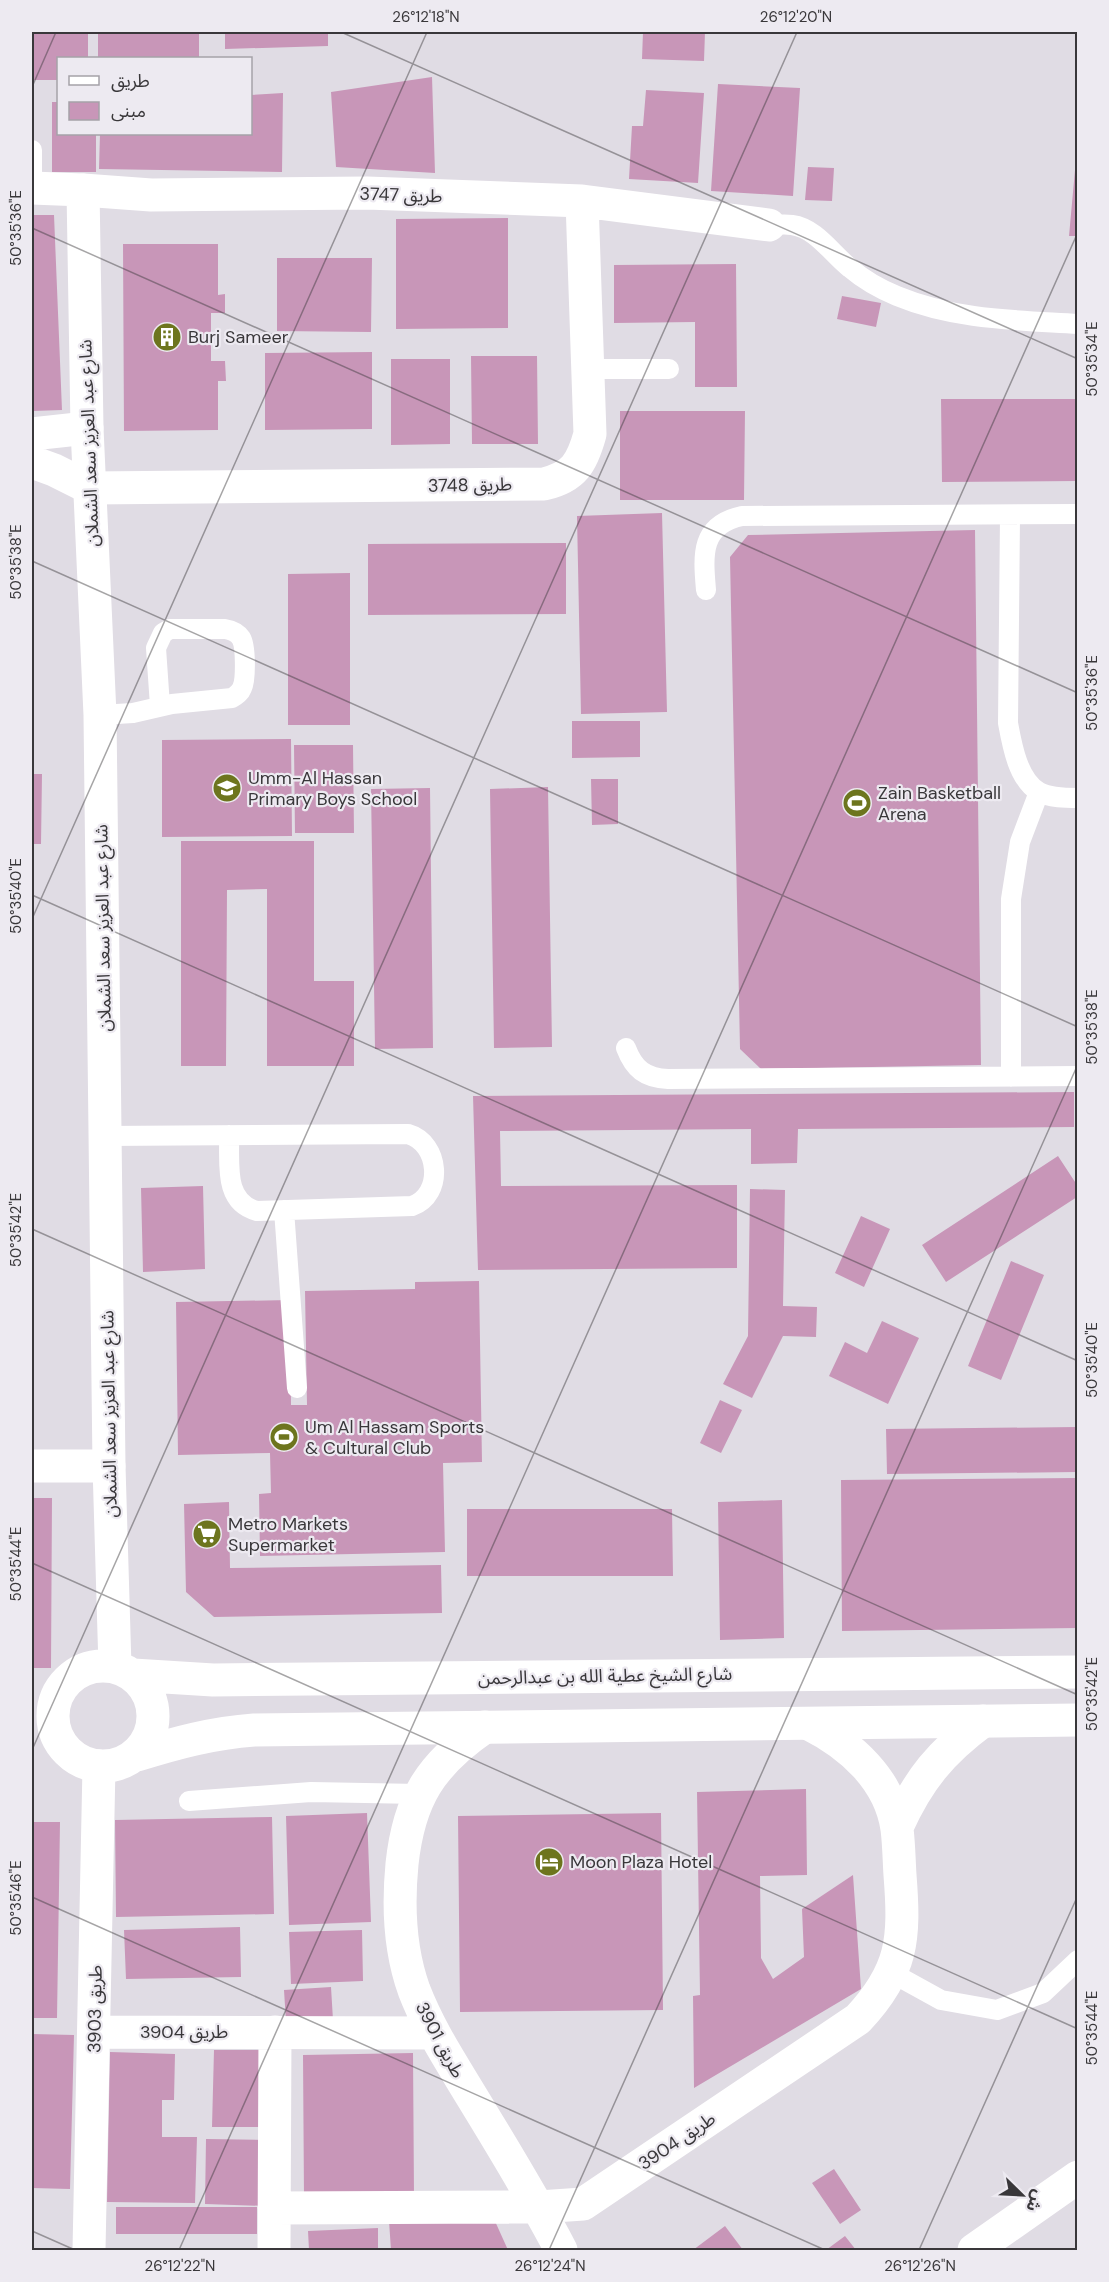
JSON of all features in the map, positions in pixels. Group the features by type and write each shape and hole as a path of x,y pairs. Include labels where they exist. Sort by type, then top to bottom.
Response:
{"street":[{"name":"طريق 3747","path":"32,188 151,195 367,193 582,201 769,225"},
{"name":"شارع عبد العزيز سعد الشملان","path":"83,190 87,428 100,715 109,1466 124,1671"},
{"name":"طريق 3748","path":"90,488 544,484 562,480 575,468 585,451 590,434 582,201"},
{"path":"32,434 87,428"},
{"path":"32,462 90,488"},
{"path":"32,1466 109,1466"},
{"path":"136,1755 150,1736 154,1714 148,1692 142,1683 124,1671 95,1666 85,1669 44,1697 53,1716 57,1735 46,1743 90,1765 99,1767 119,1765 136,1755 189,1738 221,1732 254,1730 1077,1720"},
{"name":"شارع الشيخ عطية الله بن عبدالرحمن","path":"124,1671 213,1680 1077,1672"},
{"name":"طريق 3904","path":"897,1827 908,1802 940,1756 983,1721"},
{"name":"طريق 3904","path":"274,2208 539,2207 583,2204 858,2019 878,1998 892,1973 901,1945 903,1916 897,1827 880,1784 866,1765 839,1741 809,1724"},
{"name":"طريق 3901","path":"485,1727 459,1745 436,1768 419,1794 404,1842 399,1891 403,1940 414,1988 433,2033 539,2207 561,2250"},
{"name":"طريق 3903","path":"89,2250 99,1767"},
{"name":"طريق 3904","path":"94,2032 433,2033"},
{"path":"274,2250 275,2032"},
{"path":"974,2250 1072,2178"}],"lane":[{"path":"32,150 32,188"},
{"path":"769,225 792,225 813,234 849,268 870,283 923,306 956,315 990,319 1077,324"},
{"path":"589,369 669,369"},
{"path":"706,590 703,560 705,545 712,533 731,519 742,516 1077,514"},
{"path":"1010,516 1008,723 1016,757 1026,779 1039,792 1077,798"},
{"path":"100,715 133,713 160,706 226,700 238,694 244,683 244,647 239,635 225,629 170,629 163,633 156,648 160,706"},
{"path":"1011,1077 1011,899 1020,842 1039,792"},
{"path":"626,1048 631,1062 641,1072 654,1078 1077,1076"},
{"path":"104,1136 229,1135 408,1134 421,1140 430,1150 433,1157 433,1183 426,1198 412,1206 257,1211 247,1208 233,1193 229,1135"},
{"path":"284,1210 297,1388"},
{"path":"189,1801 310,1792 419,1794"},
{"path":"892,1973 941,2000 997,2010 1043,1993 1077,1960"}],"building":[{"path":"32,32 88,32 88,57 57,57 57,80 32,80"},
{"path":"98,32 199,32 199,57 98,57"},
{"path":"225,32 328,32 328,46 225,49"},
{"path":"643,32 705,32 704,61 642,59"},
{"path":"432,77 435,173 336,167 331,92"},
{"path":"718,84 800,88 793,196 711,191"},
{"path":"646,90 704,93 698,183 629,179 632,126 643,126"},
{"path":"283,93 282,172 99,169 100,135 252,135 252,95"},
{"path":"52,102 57,102 57,135 96,135 96,172 52,172"},
{"path":"1076,159 1077,236 1069,236"},
{"path":"808,167 834,168 832,201 805,200"},
{"path":"32,215 54,215 62,410 32,411"},
{"path":"508,218 508,328 396,329 396,219"},
{"name":"Burj Sameer","path":"123,244 218,244 218,295 225,294 225,313 211,313 211,361 225,361 226,381 218,381 218,430 124,431"},
{"path":"277,258 372,258 371,332 277,331"},
{"path":"736,264 737,387 695,387 695,322 614,323 614,265"},
{"path":"842,296 881,303 876,327 837,319"},
{"path":"372,352 372,429 265,430 265,353"},
{"path":"471,356 537,356 538,444 472,444"},
{"path":"391,359 450,359 450,444 391,445"},
{"path":"941,399 1075,399 1077,481 942,482"},
{"path":"620,411 745,411 744,500 620,500"},
{"path":"662,513 667,712 581,714 577,516"},
{"name":"Zain Basketball Arena","path":"975,530 981,1065 761,1069 740,1049 730,557 748,535"},
{"path":"566,543 566,614 368,615 368,544"},
{"path":"350,573 350,725 288,725 288,574"},
{"path":"572,721 640,721 640,757 572,758"},
{"name":"Umm-Al Hassan Primary Boys School","path":"291,739 292,836 162,837 162,740"},
{"path":"294,745 353,745 354,833 295,833"},
{"path":"32,774 42,774 41,844 32,844"},
{"path":"591,779 618,779 618,824 592,825"},
{"path":"548,787 552,1047 494,1048 490,789"},
{"path":"430,788 433,1048 375,1049 371,789"},
{"path":"181,841 314,841 314,981 354,981 354,1066 267,1066 267,889 227,890 226,1066 181,1066"},
{"path":"1074,1092 1074,1127 798,1129 797,1163 751,1164 751,1129 500,1131 501,1186 737,1185 737,1268 478,1270 473,1096"},
{"path":"1058,1156 1077,1185 1077,1197 946,1282 922,1245"},
{"path":"203,1186 205,1269 143,1272 141,1188"},
{"path":"750,1189 785,1190 783,1306 817,1307 816,1337 783,1336 752,1398 723,1384 748,1336"},
{"path":"861,1216 890,1229 864,1287 835,1273"},
{"path":"1011,1261 1044,1275 1001,1380 968,1366"},
{"path":"479,1281 482,1462 443,1463 445,1552 260,1556 259,1494 271,1493 270,1453 178,1455 176,1302 290,1300 291,1405 307,1405 305,1291 415,1289 415,1282"},
{"path":"882,1321 919,1338 888,1404 829,1376 845,1342 867,1353"},
{"path":"720,1400 742,1410 721,1453 700,1443"},
{"path":"1077,1427 1077,1472 887,1474 886,1429"},
{"path":"1077,1478 1077,1628 842,1631 841,1480"},
{"path":"32,1498 52,1498 51,1668 32,1668"},
{"path":"782,1500 784,1638 720,1640 718,1502"},
{"name":"Metro Markets Supermarket","path":"229,1502 230,1568 441,1565 442,1613 214,1617 186,1592 184,1504"},
{"path":"467,1509 672,1509 673,1576 467,1576"},
{"path":"806,1789 807,1875 760,1876 761,1958 773,1979 804,1957 802,1909 853,1875 861,1989 694,2088 693,1996 700,1995 697,1792"},
{"path":"367,1813 371,1922 289,1925 286,1816"},
{"path":"661,1813 663,2010 460,2012 458,1816"},
{"path":"272,1817 274,1914 116,1917 115,1820"},
{"path":"32,1822 60,1822 57,2018 32,2018"},
{"path":"240,1927 241,1977 126,1979 124,1930"},
{"path":"362,1930 363,1981 291,1984 289,1932"},
{"path":"331,1987 333,2020 286,2022 284,1990"},
{"path":"32,2034 74,2035 70,2189 32,2188"},
{"path":"214,2050 265,2050 264,2127 212,2127"},
{"path":"110,2052 175,2054 174,2100 162,2100 162,2137 197,2137 195,2203 107,2202"},
{"path":"413,2053 414,2196 304,2198 303,2055"},
{"path":"206,2139 269,2140 267,2206 205,2204"},
{"path":"834,2169 861,2210 840,2224 812,2183"},
{"path":"116,2207 257,2207 257,2234 116,2234"},
{"path":"494,2219 508,2250 391,2250 389,2221"},
{"path":"725,2226 743,2250 693,2250"},
{"path":"378,2228 378,2250 309,2250 308,2231"},
{"path":"845,2236 856,2250 826,2250"}],"place":[{"name":"Burj Sameer","path":"167,337"},
{"name":"Umm-Al Hassan Primary Boys School","path":"227,788"},
{"name":"Zain Basketball Arena","path":"857,803"},
{"name":"Um Al Hassam Sports & Cultural Club","path":"284,1437"},
{"name":"Metro Markets Supermarket","path":"207,1534"},
{"name":"Moon Plaza Hotel","path":"549,1862"}]}
